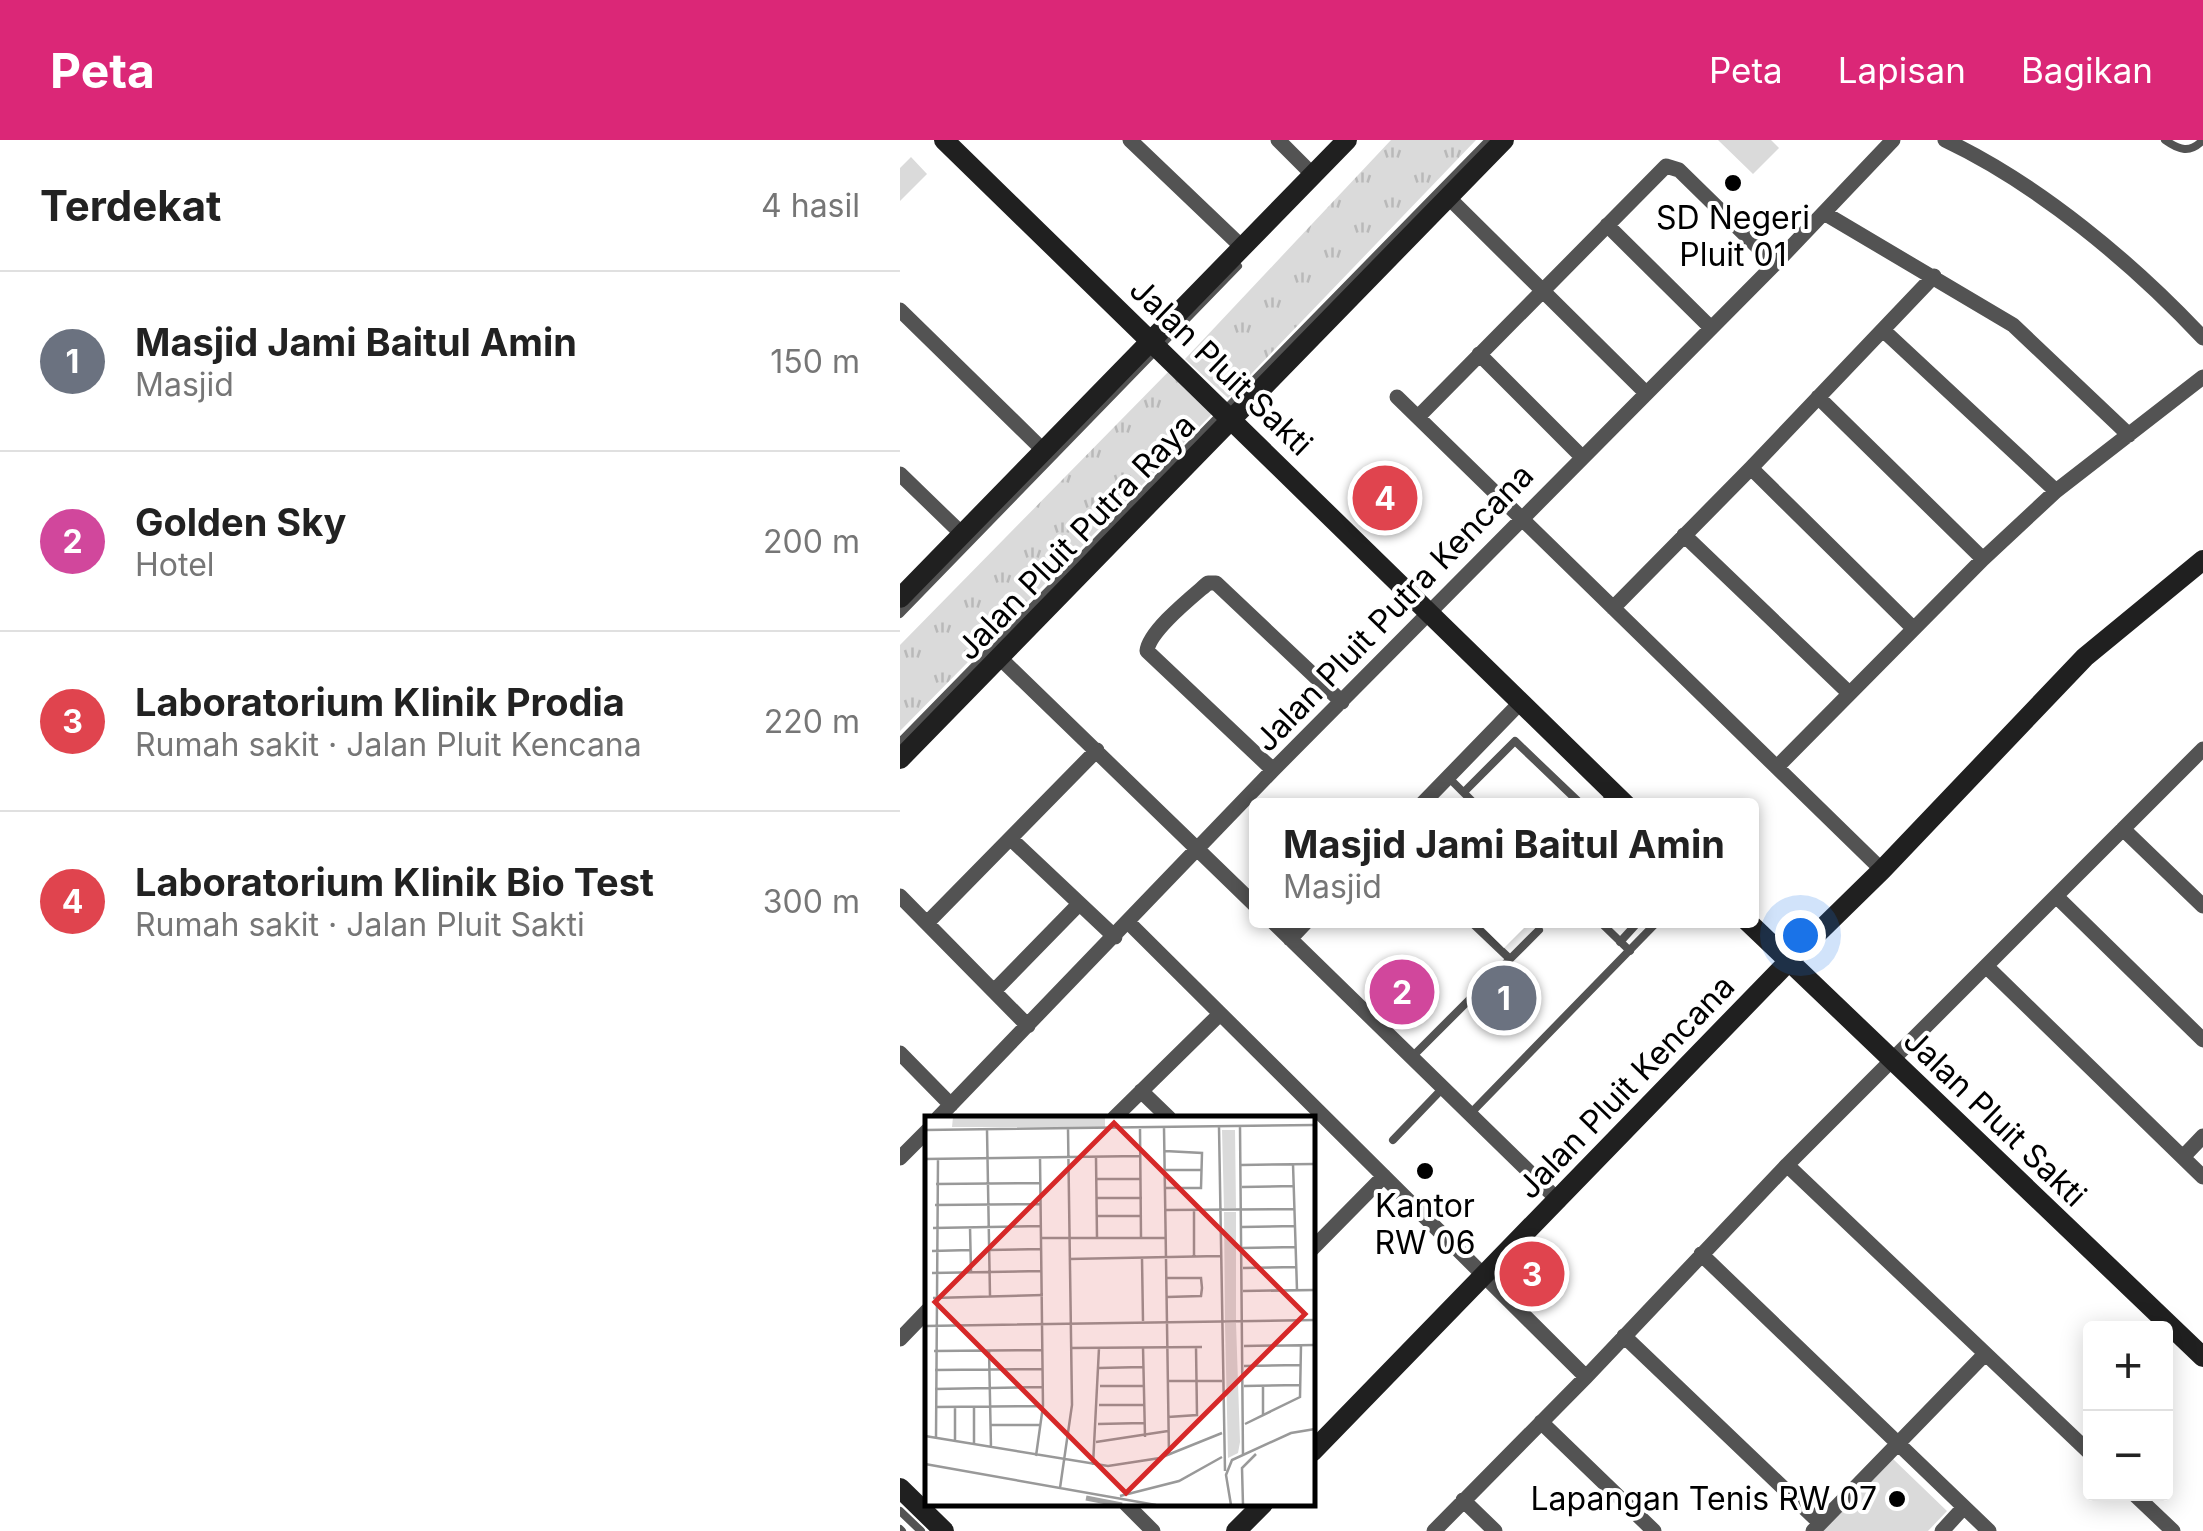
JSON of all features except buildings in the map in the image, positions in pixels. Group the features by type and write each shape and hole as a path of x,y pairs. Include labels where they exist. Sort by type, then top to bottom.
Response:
{"street":[{"name":"Jalan Pluit Sakti","path":"944,140 1521,702 1611,798"},
{"path":"1130,140 1242,247"},
{"path":"1278,140 1313,175"},
{"path":"900,598 1155,345 1242,247 1347,140"},
{"name":"Jalan Pluit Putra Raya","path":"900,759 1229,415 1504,140"},
{"name":"Jalan Pluit Putra Kencana","path":"940,1116 1273,770 1775,264 1892,140"},
{"path":"1944,140 2006,174 2060,213 2120,259 2203,338"},
{"path":"1418,417 1663,168 1672,165 1775,264"},
{"path":"1449,198 1644,392"},
{"path":"1824,213 2013,325 2129,436"},
{"path":"1607,225 1710,327"},
{"path":"1612,608 1752,468 1934,276"},
{"path":"900,310 1044,451"},
{"path":"1884,330 2056,491"},
{"path":"1479,354 1581,456"},
{"path":"1778,766 1983,558 2056,491 2203,378"},
{"path":"1396,397 1882,870"},
{"path":"1818,397 1983,558"},
{"path":"1752,468 1914,628"},
{"path":"900,474 962,534"},
{"path":"1684,535 1848,694"},
{"name":"Jalan Pluit Kencana","path":"1315,1449 2084,658 2203,560"},
{"path":"1273,770 1152,656 1146,649 1150,639 1208,582 1219,585 1342,702"},
{"path":"1000,658 1249,899"},
{"path":"1428,798 1521,702"},
{"path":"927,923 1098,750"},
{"path":"1434,1531 1787,1165 2197,754 2203,772"},
{"path":"2122,829 2203,906"},
{"path":"1011,839 1115,937"},
{"path":"900,896 1028,1026"},
{"path":"2057,897 2203,1040"},
{"path":"994,991 1079,904"},
{"path":"1129,923 1586,1377"},
{"path":"1279,928 1559,1200"},
{"path":"1290,939 1300,928"},
{"name":"Jalan Pluit Sakti","path":"1754,928 2203,1357"},
{"path":"1987,967 2203,1177"},
{"path":"1116,1116 1220,1014"},
{"path":"900,1053 951,1106"},
{"path":"1142,1091 1167,1116"},
{"path":"900,1158 925,1133"},
{"path":"2182,1157 2203,1136"},
{"path":"1787,1165 2083,1446"},
{"path":"1315,1245 1384,1176"},
{"path":"1701,1254 1989,1531"},
{"path":"900,1339 925,1314"},
{"path":"1624,1336 1816,1527 1985,1354"},
{"path":"1541,1422 1654,1531"},
{"path":"900,1488 944,1531"},
{"path":"1463,1500 1495,1531"},
{"path":"2141,1501 2173,1531"},
{"path":"1128,1506 1153,1531"},
{"path":"1236,1531 1260,1506"},
{"path":"1942,1531 1964,1508"}],"lane":[{"path":"900,614 1155,345 1359,140"},
{"path":"900,742 1229,415 1489,140"},
{"path":"2165,140 2190,150 2203,140"},
{"path":"1464,792 1515,741 1575,798"},
{"path":"1448,777 1470,798"},
{"path":"1477,928 1510,959"},
{"path":"1606,928 1630,951"},
{"path":"1620,942 1633,928"},
{"path":"1469,1115 1652,928"},
{"path":"1411,1058 1539,930"},
{"path":"1393,1140 1443,1089"},
{"path":"900,1511 920,1531"}],"green space":[{"path":"1391,140 1476,140 1228,398 1185,359"},
{"path":"1718,140 1771,140 1779,148 1753,174"},
{"path":"911,157 927,174 900,201 900,168"},
{"path":"1172,368 1215,411 900,731 900,645"},
{"path":"1892,1458 1947,1511 1928,1531 1823,1531"}],"place":[{"name":"SD Negeri Pluit 01","path":"1733,183"},
{"name":"Laboratorium Klinik Bio Test","path":"1385,498"},
{"name":"Golden Sky","path":"1402,992"},
{"name":"Masjid Jami Baitul Amin","path":"1504,998"},
{"name":"Kantor RW 06","path":"1425,1171"},
{"name":"Laboratorium Klinik Prodia","path":"1532,1274"},
{"name":"Lapangan Tenis RW 07","path":"1897,1499"}]}
